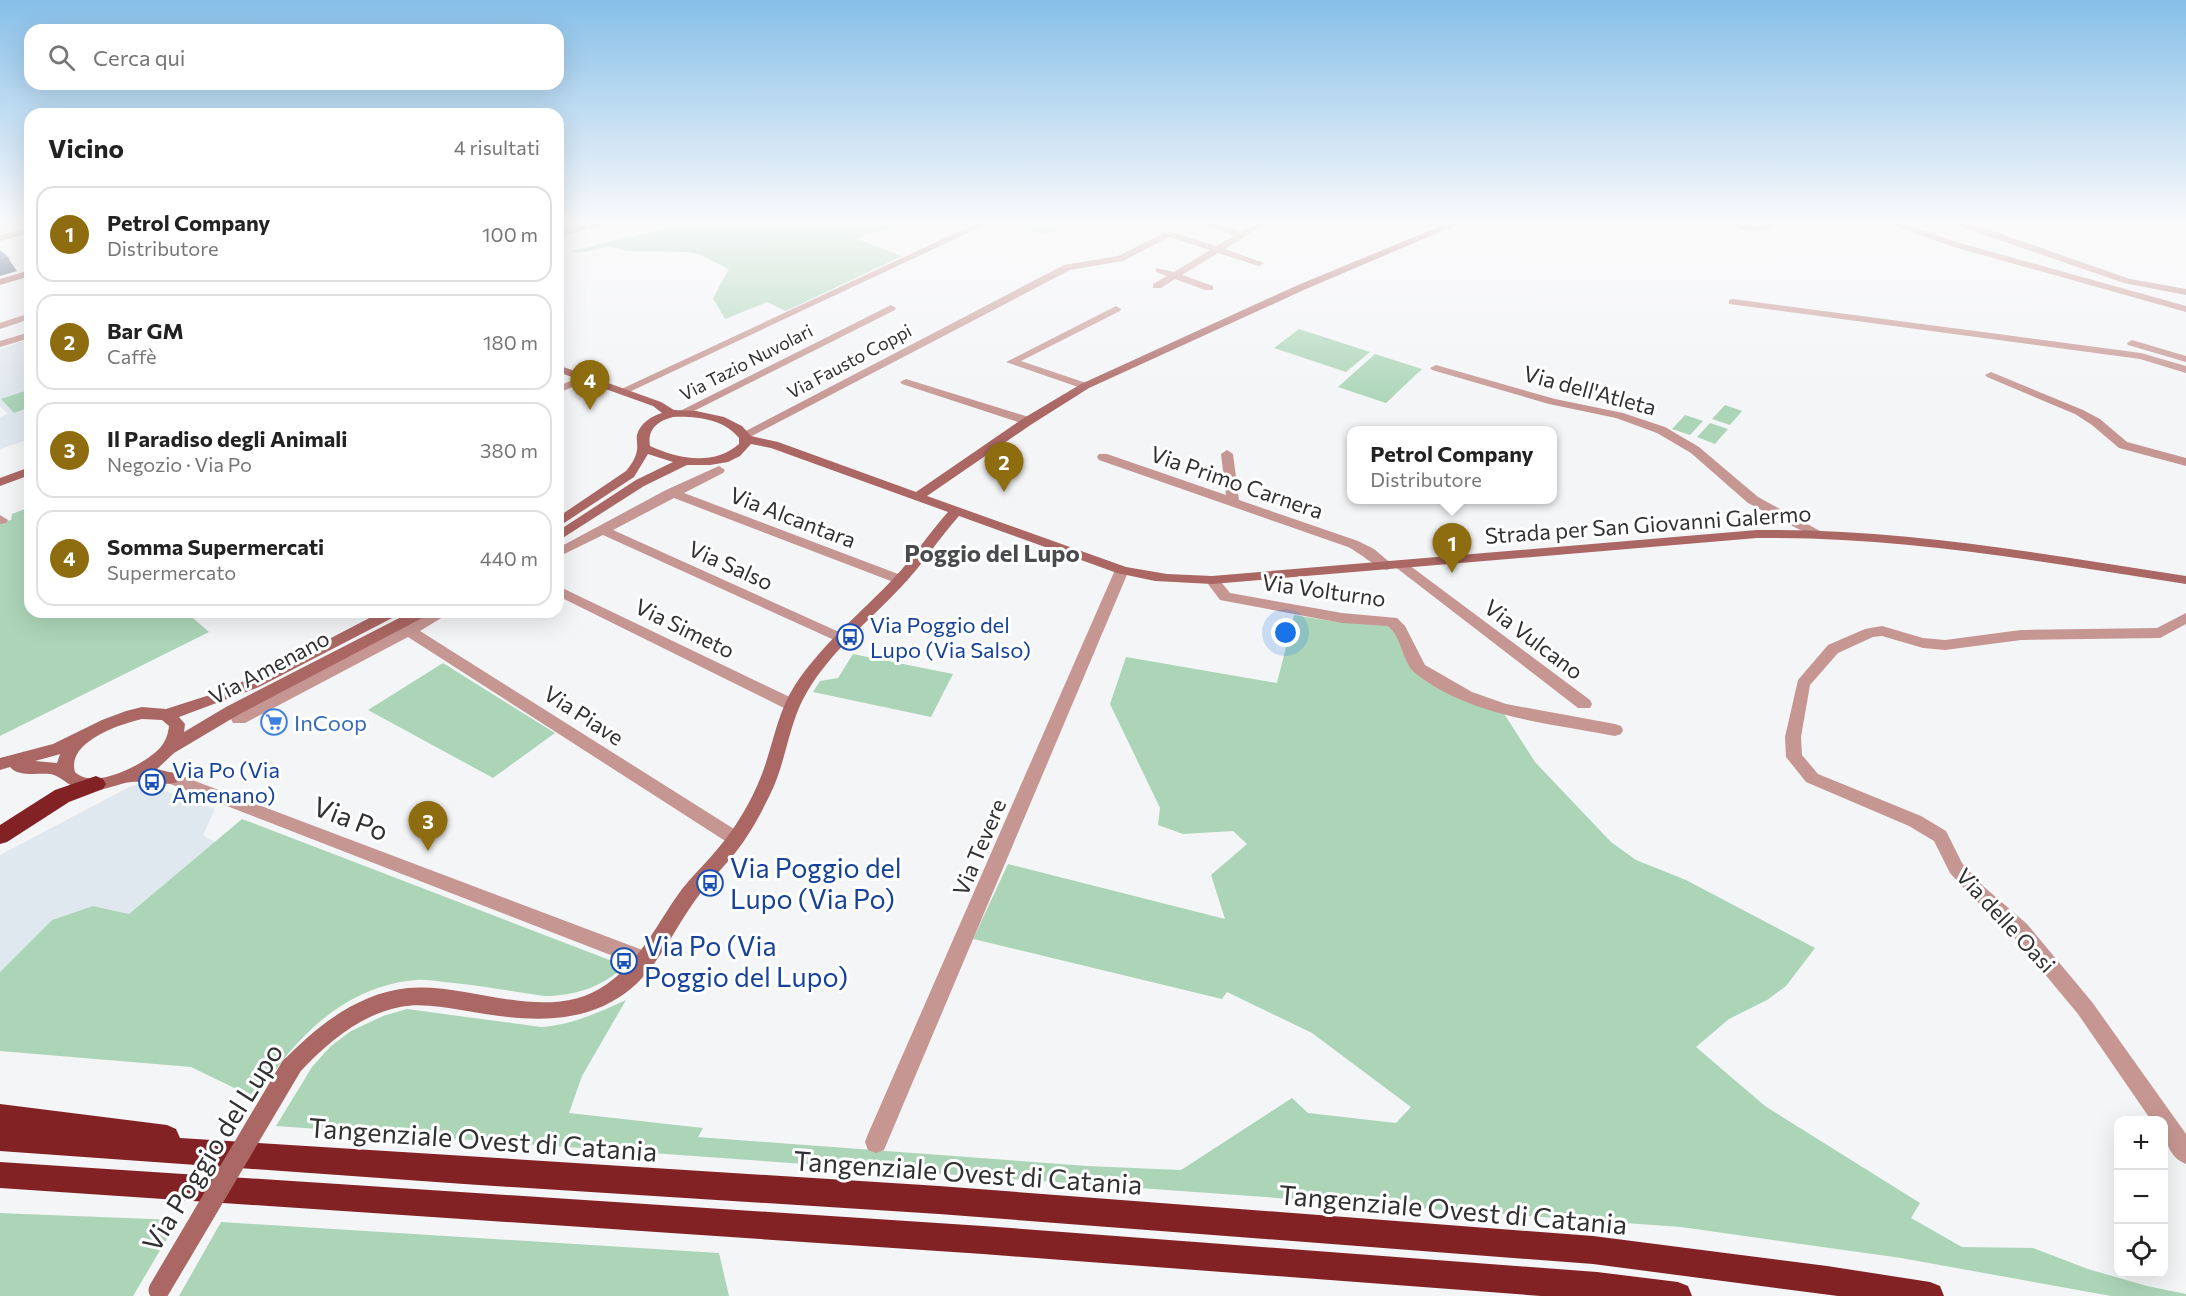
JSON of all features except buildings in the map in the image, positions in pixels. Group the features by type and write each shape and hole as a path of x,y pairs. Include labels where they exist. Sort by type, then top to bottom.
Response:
{"highway":[{"path":"0,836 62,796 96,784"},
{"path":"0,1116 344,1162"},
{"name":"Tangenziale Ovest di Catania","path":"0,1138 939,1200 1593,1250 1827,1280 1930,1296"},
{"path":"0,1174 181,1189 938,1236 1597,1286 1678,1296"},
{"path":"0,1185 181,1189"}],"main road":[{"path":"917,497 1028,421 1085,386 1310,283"},
{"path":"564,370 657,404 676,414"},
{"path":"642,399 655,409 658,414 656,419"},
{"path":"564,519 630,474 639,462 644,448 642,437 645,428 656,419 676,414 710,418 727,424 743,441 718,459 682,463 640,483 564,533"},
{"name":"Strada per San Giovanni Galermo","path":"743,441 774,445 1122,570 1144,576 1177,580 1212,580 1812,531 1904,537 2186,580"},
{"path":"644,448 682,463"},
{"path":"0,482 24,473"},
{"name":"Via Poggio del Lupo","path":"158,1293 291,1067 331,1028 393,999 415,996 527,1011 565,1009 587,1003 611,992 630,978 646,960 696,885 736,839 751,815 771,773 792,705 801,688 843,639 901,580 938,529 956,511"},
{"name":"Via Amenano","path":"0,765 57,749 128,716 142,713 166,715 201,706 232,693 381,618"},
{"name":"Via Amenano","path":"129,776 232,711 411,618"},
{"path":"166,715 173,719 178,731 168,750 165,763 171,778"},
{"path":"65,772 65,762 70,751 86,736"},
{"path":"0,765 52,768 65,772 71,779 82,783 96,784 129,776 157,775 171,778"}],"street":[{"path":"623,392 855,283"},
{"name":"Via Fausto Coppi","path":"743,441 1036,283"},
{"path":"1157,286 1162,283"},
{"path":"1196,283 1209,288"},
{"path":"2095,283 2186,309"},
{"path":"2142,283 2162,289 2186,291"},
{"path":"1733,302 2141,356 2186,370"},
{"name":"Via Tazio Nuvolari","path":"676,414 891,308"},
{"path":"1085,386 1012,362 1116,309"},
{"path":"0,326 24,318"},
{"path":"0,344 24,337"},
{"path":"2132,343 2186,359"},
{"name":"Via dell'Atleta","path":"1436,368 1553,402 1619,415 1660,430 1695,450 1753,500 1812,531"},
{"path":"1991,375 2079,412 2096,422 2123,445 2186,462"},
{"path":"564,387 586,378"},
{"path":"906,382 1028,421"},
{"path":"1227,454 1233,502"},
{"name":"Via Primo Carnera","path":"1103,457 1353,544 1394,565"},
{"path":"564,550 719,470"},
{"name":"Via Alcantara","path":"671,493 901,580"},
{"name":"Via Salso","path":"601,529 843,639"},
{"name":"Via Vulcano","path":"1394,565 1584,704"},
{"name":"Via Tevere","path":"876,1142 1122,570"},
{"name":"Via Volturno","path":"1212,580 1225,597 1342,618 1392,621 1398,626 1419,668 1466,696 1505,709 1615,730"},
{"name":"Via Simeto","path":"564,593 792,705"},
{"path":"239,719 432,618"},
{"name":"Via delle Oasi","path":"2160,1116 2085,1008 2020,930 1977,891 1956,868 1940,836 1915,821 1812,778 1794,757 1793,737 1803,684 1833,649 1870,632 1882,631 1923,643 1945,645 2021,635 2160,633 2186,618"},
{"name":"Via Piave","path":"408,630 736,839"},
{"name":"Via Po","path":"171,778 646,960"},
{"name":"Via delle Oasi","path":"2168,1128 2186,1153"}],"shaded area":[{"path":"24,341 24,441 0,449 0,417 8,414 0,406 0,349"},
{"path":"143,783 215,809 203,835 215,842 129,914 93,906 52,920 0,972 0,855 129,787"}],"green space":[{"path":"721,283 844,283 786,311 767,302 725,319 713,298"},
{"path":"1299,329 1370,352 1346,372 1274,348"},
{"path":"1375,354 1422,369 1386,403 1338,387"},
{"path":"24,391 24,409 14,413 1,399"},
{"path":"1725,405 1742,411 1730,425 1712,419"},
{"path":"1685,415 1703,421 1690,435 1672,429"},
{"path":"1710,423 1728,429 1715,444 1697,437"},
{"path":"24,509 24,618 193,618 209,632 0,736 0,522 11,520 12,514"},
{"path":"1294,615 1338,622 1387,625 1396,631 1408,661 1503,712 1535,762 1611,842 1636,860 1686,880 1815,948 1786,986 1767,1000 1729,1019 1696,1047 1765,1106 1920,1203 1911,1218 1962,1247 2033,1248 2114,1278 2186,1294 2186,1296 2111,1296 1901,1258 1681,1227 276,1126 312,1067 331,1046 351,1031 383,1016 407,1009 541,1027 574,1021 626,1000 582,1076 569,1113 703,1128 698,1137 1087,1166 1181,1170 1292,1098 1308,1113 1396,1123 1411,1107 1312,1033 1227,992 1222,999 973,939 1008,864 1225,919 1211,875 1247,844 1233,831 1183,834 1158,825 1160,808 1110,704 1126,657 1277,683"},
{"path":"853,654 953,674 931,717 813,692 820,681 838,678"},
{"path":"443,663 555,733 493,778 368,710"},
{"path":"242,819 625,966 607,980 588,989 555,996 423,980 390,984 343,1005 322,1020 286,1056 257,1099 191,1067 0,1051 0,972 52,920 93,906 129,914"},
{"path":"0,1213 178,1220 133,1296 0,1296"},
{"path":"221,1222 719,1253 729,1296 179,1296"}],"place":[{"name":"Somma Supermercati","path":"590,410"},
{"name":"Bar GM","path":"1004,492"},
{"name":"Petrol Company","path":"1452,573"},
{"name":"Via Poggio del Lupo (Via Salso)","path":"850,637"},
{"name":"InCoop","path":"274,722"},
{"name":"Via Po (Via Amenano)","path":"152,782"},
{"name":"Il Paradiso degli Animali","path":"428,851"},
{"name":"Via Poggio del Lupo (Via Po)","path":"710,883"},
{"name":"Via Po (Via Poggio del Lupo)","path":"624,961"}],"district":[{"name":"Poggio del Lupo","path":"992,552"}]}
